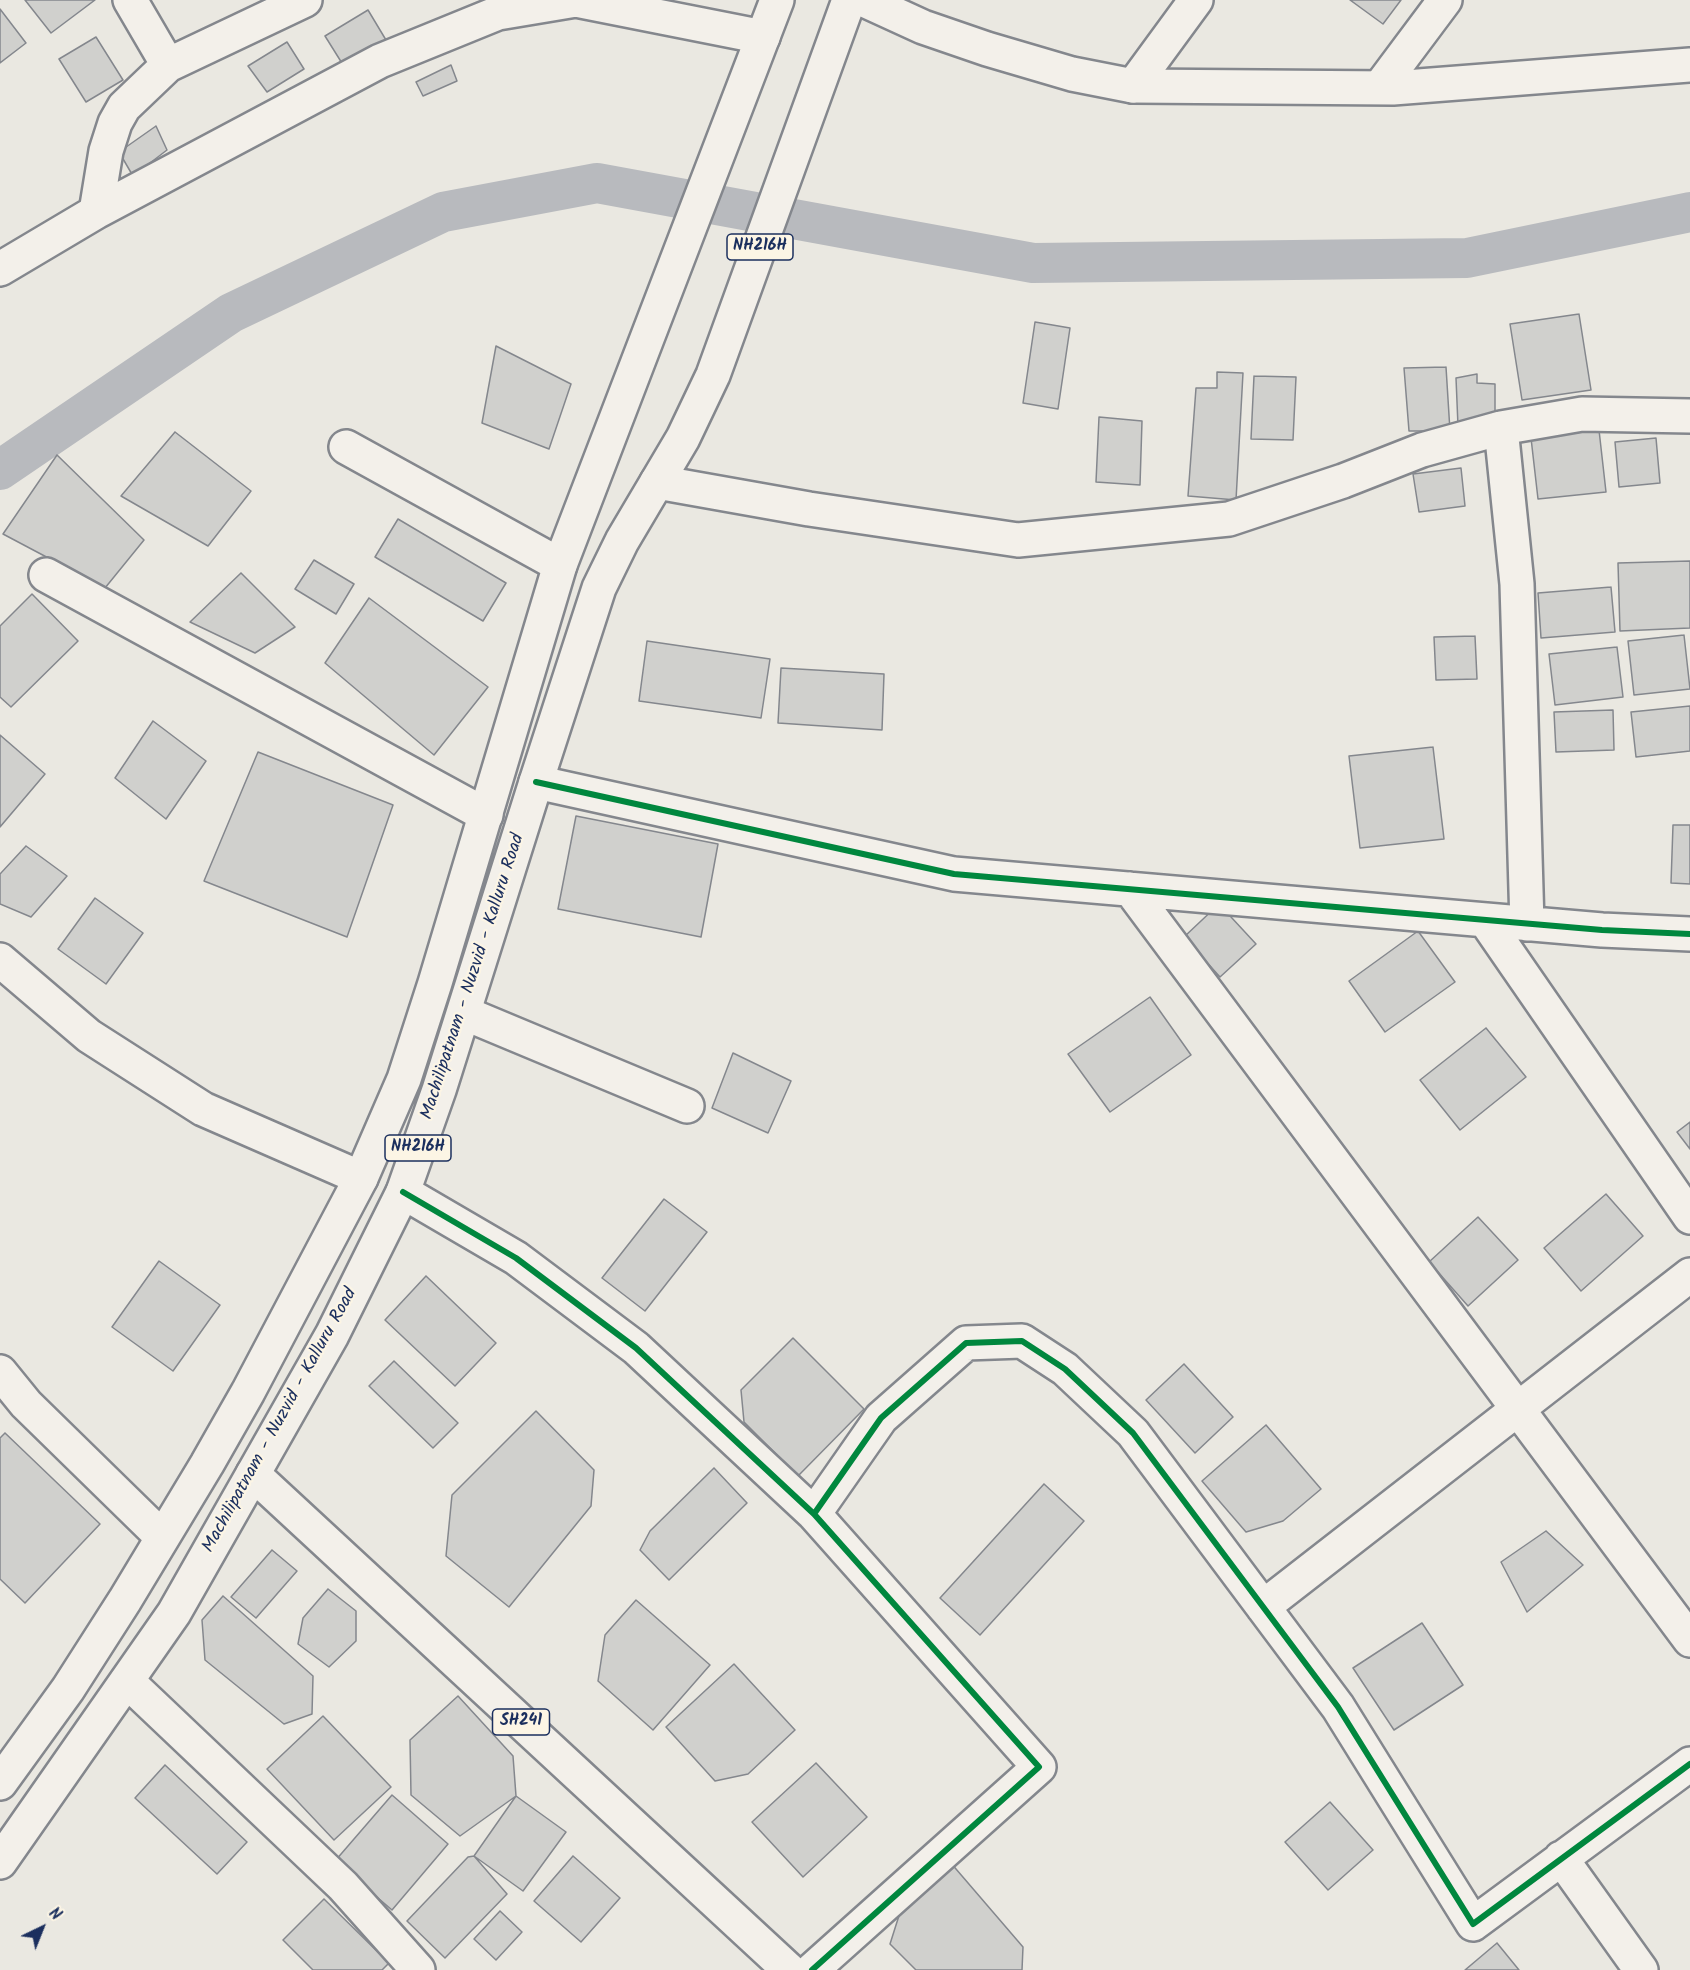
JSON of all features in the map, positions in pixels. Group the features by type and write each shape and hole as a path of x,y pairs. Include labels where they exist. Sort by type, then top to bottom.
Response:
{"main road":[{"path":"130,0 168,65"},
{"path":"96,212 106,151 114,123 124,107 168,65 305,0"},
{"path":"0,269 96,212 380,61 498,13 576,0 763,37"},
{"name":"NH216H","path":"763,37 777,0"},
{"name":"Machilipatnam - Nuzvid - Kalluru Road","path":"0,1862 174,1613 332,1335 403,1192 464,1013 599,588 622,541 683,438 712,375 849,0"},
{"path":"864,0 923,27 987,50 1072,74 1133,87 1380,87 1690,65"},
{"path":"1133,87 1196,0"},
{"path":"1380,87 1445,0"},
{"name":"Machilipatnam - Nuzvid - Kalluru Road","path":"0,1783 68,1689 126,1600 248,1392 362,1178 405,1079 560,565 763,37"},
{"path":"657,482 809,509 1018,540 1229,519 1343,481 1422,450 1501,428 1582,414 1690,416"},
{"path":"1501,428 1517,584 1527,924"},
{"path":"346,447 560,565"},
{"path":"46,575 486,815"},
{"path":"536,782 954,874 1527,924 1690,934"},
{"path":"1130,889 1690,1640"},
{"path":"1485,920 1690,1217"},
{"path":"0,960 88,1036 203,1109 362,1178"},
{"path":"464,1013 687,1106"},
{"path":"403,1192 516,1258 636,1348 814,1514 1039,1767 812,1970"},
{"path":"1263,1607 1690,1275"},
{"path":"814,1514 882,1419 966,1343 1022,1341 1065,1369 1133,1433 1338,1707 1473,1924 1690,1764"},
{"path":"0,1372 26,1404 162,1537"},
{"name":"SH241","path":"253,1474 789,1970"},
{"path":"127,1681 343,1886 418,1970"},
{"path":"1561,1858 1641,1970"}],"building":[{"path":"25,0 95,0 51,33"},
{"path":"1350,0 1401,0 1383,24"},
{"path":"0,9 26,43 0,63"},
{"path":"368,10 392,50 350,76 325,36"},
{"path":"96,37 123,80 86,102 59,59"},
{"path":"287,42 304,69 267,92 248,66"},
{"path":"451,65 457,81 423,96 416,82"},
{"path":"156,126 167,150 133,176 119,152"},
{"path":"1579,314 1591,390 1522,400 1510,324"},
{"path":"1035,322 1070,328 1058,409 1023,403"},
{"path":"496,346 571,384 549,449 482,423"},
{"path":"1446,367 1450,431 1409,431 1404,368"},
{"path":"1217,372 1243,373 1236,500 1188,496 1196,388 1217,388"},
{"path":"1477,374 1477,383 1495,384 1495,422 1458,426 1456,378"},
{"path":"1254,376 1296,377 1293,440 1251,439"},
{"path":"1099,417 1142,421 1140,485 1096,482"},
{"path":"1599,430 1606,492 1538,499 1531,438"},
{"path":"175,432 251,491 208,546 121,496"},
{"path":"1656,438 1660,483 1619,487 1615,442"},
{"path":"57,455 144,540 105,588 3,534"},
{"path":"1461,468 1465,506 1419,512 1413,474"},
{"path":"398,519 506,583 483,621 375,557"},
{"path":"314,560 354,584 336,614 295,589"},
{"path":"1690,561 1690,628 1620,631 1618,563"},
{"path":"241,573 295,627 255,653 190,622"},
{"path":"1611,587 1615,632 1541,638 1538,593"},
{"path":"32,594 78,641 11,707 0,697 0,626"},
{"path":"369,598 488,687 434,755 325,663"},
{"path":"1684,635 1690,689 1634,695 1628,641"},
{"path":"1475,636 1477,679 1436,680 1434,637"},
{"path":"647,641 770,659 761,718 639,701"},
{"path":"1617,647 1623,697 1555,705 1549,654"},
{"path":"781,668 884,674 882,730 778,723"},
{"path":"1690,706 1690,751 1636,757 1631,712"},
{"path":"1613,710 1614,750 1556,752 1554,712"},
{"path":"153,721 206,761 166,819 115,778"},
{"path":"0,735 45,774 0,827"},
{"path":"1433,747 1444,839 1360,848 1349,756"},
{"path":"258,752 393,805 347,937 204,881"},
{"path":"576,816 718,844 701,937 558,909"},
{"path":"1673,825 1690,825 1690,884 1671,883"},
{"path":"26,846 67,876 31,917 0,904 0,874"},
{"path":"95,898 143,933 106,984 58,949"},
{"path":"1219,904 1256,944 1220,977 1184,937"},
{"path":"1418,931 1455,982 1385,1032 1349,981"},
{"path":"1150,997 1191,1055 1110,1112 1068,1054"},
{"path":"1486,1028 1526,1077 1460,1130 1420,1080"},
{"path":"733,1053 791,1081 768,1133 712,1108"},
{"path":"1690,1122 1690,1149 1677,1132"},
{"path":"1606,1194 1643,1236 1581,1291 1544,1248"},
{"path":"664,1199 707,1232 645,1311 602,1278"},
{"path":"1478,1217 1518,1260 1468,1306 1429,1262"},
{"path":"159,1261 220,1305 173,1371 112,1327"},
{"path":"426,1276 496,1343 455,1386 385,1320"},
{"path":"793,1338 864,1409 798,1476 744,1422 741,1390"},
{"path":"394,1361 458,1423 433,1448 369,1386"},
{"path":"1184,1364 1233,1417 1195,1453 1146,1400"},
{"path":"536,1411 594,1470 591,1506 509,1607 446,1556 452,1495"},
{"path":"1266,1425 1321,1489 1283,1521 1246,1532 1202,1481"},
{"path":"5,1433 100,1524 25,1603 0,1579 0,1438"},
{"path":"714,1468 747,1503 669,1580 640,1550 650,1531"},
{"path":"1044,1484 1084,1521 980,1635 940,1598"},
{"path":"1546,1531 1583,1565 1527,1612 1501,1562"},
{"path":"272,1550 297,1571 256,1618 231,1597"},
{"path":"328,1589 356,1611 356,1641 329,1667 298,1644 303,1618"},
{"path":"223,1596 313,1676 312,1714 284,1724 205,1660 202,1620"},
{"path":"636,1600 710,1665 653,1730 598,1681 605,1635"},
{"path":"1422,1623 1463,1685 1394,1730 1353,1668"},
{"path":"734,1664 795,1730 748,1774 715,1781 666,1727"},
{"path":"458,1696 513,1756 516,1796 460,1836 411,1795 410,1740"},
{"path":"323,1716 391,1787 334,1840 267,1769"},
{"path":"816,1763 867,1817 803,1877 752,1822"},
{"path":"165,1765 247,1842 217,1874 135,1798"},
{"path":"392,1795 448,1844 392,1910 335,1861"},
{"path":"516,1796 566,1832 523,1891 474,1856"},
{"path":"1330,1802 1373,1850 1328,1890 1285,1842"},
{"path":"474,1856 507,1894 445,1958 407,1921 468,1857"},
{"path":"573,1856 620,1898 581,1942 534,1901"},
{"path":"950,1862 1023,1947 1022,1970 916,1970 890,1944 903,1903"},
{"path":"324,1899 389,1963 382,1970 313,1970 283,1940"},
{"path":"500,1911 522,1932 496,1960 474,1939"},
{"path":"1497,1943 1519,1970 1465,1970"}],"waterway":[{"path":"0,470 231,313 443,212 597,183 1033,263 1467,258 1690,212"}],"cycle path":[{"path":"536,782 954,874 1602,930 1690,934"},
{"path":"403,1192 516,1258 636,1348 814,1514 1039,1767 812,1970"},
{"path":"814,1514 881,1418 966,1343 1022,1341 1065,1369 1133,1433 1338,1707 1473,1924 1690,1764"}]}
